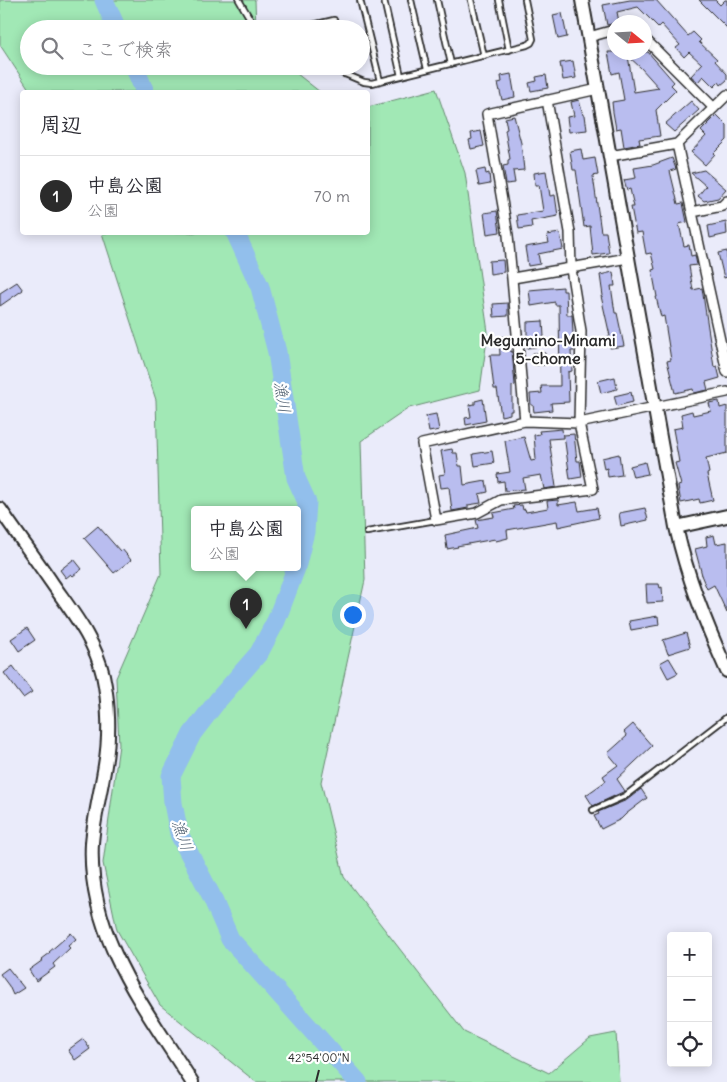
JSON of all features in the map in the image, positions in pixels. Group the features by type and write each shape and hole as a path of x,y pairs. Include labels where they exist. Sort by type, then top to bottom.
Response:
{"street":[{"path":"582,0 676,527 704,620 727,671"},
{"path":"590,37 607,32"},
{"path":"652,46 714,108"},
{"path":"525,421 508,235 487,114 598,89"},
{"path":"610,156 677,144 727,95"},
{"path":"547,100 570,232 571,269 581,332 579,423 593,489 501,500 477,513 436,520 422,444 525,421 579,423 727,392"},
{"path":"677,144 727,372"},
{"path":"692,212 722,206 727,201"},
{"path":"513,278 628,258"},
{"path":"0,509 81,624 89,638 100,666 107,707 108,738 106,765 99,792 92,842 92,874 96,903 105,934 116,960 192,1082"},
{"path":"676,527 727,516"}],"lane":[{"path":"239,0 251,20"},
{"path":"360,0 365,20"},
{"path":"384,0 401,76"},
{"path":"411,0 427,69"},
{"path":"437,0 451,64"},
{"path":"471,0 484,56"},
{"path":"499,0 509,50"},
{"path":"346,75 364,82 380,81 531,43 532,39 525,0"},
{"path":"370,40 380,81"},
{"path":"367,532 436,520"},
{"path":"593,810 625,796 727,717"}],"green space":[{"path":"0,0 255,0 256,20 20,20 20,75 298,75 317,90 30,90 0,45"},
{"path":"436,89 465,173 488,332 480,390 409,408 361,441 365,580 321,782 344,877 464,1032 549,1073 590,1038 616,1033 619,1082 256,1082 160,1005 117,930 103,863 119,745 116,678 161,574 156,400 103,235 370,235 370,106"}],"building":[{"path":"630,0 656,0 688,36 693,32 701,40 699,42 717,59 715,61 727,74 727,80 721,85 719,82 714,87 703,76 698,82 691,76 702,64 689,52 684,57 676,48 680,45 661,24 658,27 652,21 652,15 646,15 638,7 617,12 618,15 607,15 607,25 603,5"},
{"path":"699,0 715,0 720,5 727,0 727,28"},
{"path":"562,13 567,37 558,39 553,15"},
{"path":"652,57 674,82 671,85 676,90 656,110 660,136 639,139 640,144 624,147 621,128 616,129 612,102 624,100 619,72 612,74 609,60 629,60 634,92 659,88 632,60 652,60"},
{"path":"573,61 576,78 563,80 560,63"},
{"path":"511,74 515,97 502,100 498,83 502,82 501,76"},
{"path":"546,75 548,88 531,91 529,83 537,81 536,77"},
{"path":"579,100 583,115 585,115 587,130 569,132 567,117 574,116 571,102"},
{"path":"691,101 699,110 674,132 665,124"},
{"path":"717,115 727,125 727,140 705,165 691,152 706,136 701,131"},
{"path":"514,116 521,143 524,170 513,171 515,183 506,184 503,166 508,165 508,160 510,159 505,118"},
{"path":"481,131 484,146 471,149 469,140 472,139 471,133"},
{"path":"581,149 583,160 595,158 598,175 593,176 601,232 606,232 609,253 593,255 590,226 584,227 576,170 573,170 570,151"},
{"path":"672,158 676,169 670,171 678,204 683,203 687,222 679,224 684,246 689,245 691,256 695,255 697,265 689,266 693,290 702,288 714,367 717,366 720,378 706,382 708,390 694,393 693,389 675,393 667,361 671,360 664,316 661,317 656,297 652,270 655,269 651,253 646,254 642,232 636,233 631,207 634,207 630,189 627,190 624,180 636,178 634,168 653,165"},
{"path":"485,169 486,174 489,173 490,184 479,186 476,171"},
{"path":"704,170 726,189 718,198 704,201 698,196 706,186 691,173"},
{"path":"546,171 550,196 555,195 558,216 531,221 532,227 519,229 517,215 543,211 539,185 535,185 534,173"},
{"path":"497,211 500,232 487,234 484,213"},
{"path":"726,222 727,234 710,238 708,226"},
{"path":"560,233 563,249 538,254 540,264 528,266 525,247 549,243 547,235"},
{"path":"727,251 727,277 724,278 718,253"},
{"path":"503,260 504,272 490,274 489,261"},
{"path":"613,272 615,286 611,286 615,313 617,313 624,346 610,348 608,337 610,336 601,296 603,296 600,275"},
{"path":"17,282 23,290 0,306 0,293"},
{"path":"563,287 563,291 566,291 567,315 572,315 574,351 571,351 572,371 568,372 569,402 551,403 552,410 534,412 530,394 542,393 541,386 560,386 559,305 555,305 555,302 531,306 529,290"},
{"path":"508,303 508,316 494,317 493,304"},
{"path":"543,321 544,337 535,337 536,347 527,348 527,322"},
{"path":"509,336 515,385 512,386 512,411 510,411 510,414 501,416 497,389 494,389 490,355 500,355 499,337"},
{"path":"533,353 545,353 545,365 534,365"},
{"path":"615,377 617,389 601,393 598,381"},
{"path":"631,392 633,402 617,406 614,396"},
{"path":"483,399 486,421 466,425 465,418 471,417 469,405"},
{"path":"719,401 720,408 727,406 727,453 706,458 709,473 707,474 713,500 700,503 699,499 681,503 678,486 681,485 675,463 679,462 673,429 683,427 681,414 692,411 693,415 711,411 709,403"},
{"path":"436,414 439,430 429,432 426,416"},
{"path":"562,429 563,438 549,439 556,487 544,489 541,475 523,478 525,489 505,491 504,481 498,482 497,474 510,472 505,441 524,437 531,461 536,460 534,435 540,434 539,431"},
{"path":"574,434 577,461 580,461 582,477 570,479 564,435"},
{"path":"452,449 453,453 457,453 459,466 462,466 464,485 486,481 488,492 479,494 481,503 468,505 468,508 452,511 449,487 441,488 439,475 445,474 441,451"},
{"path":"492,451 494,463 475,466 473,454"},
{"path":"619,454 622,475 608,477 607,468 604,469 602,458"},
{"path":"645,462 648,474 633,477 630,466"},
{"path":"558,500 558,505 577,502 579,511 597,508 599,518 558,527 557,521 507,530 508,538 447,549 445,535 478,528 476,520 494,517 493,513 514,509 513,506 522,505 523,510 525,509 526,512 548,508 547,501"},
{"path":"645,508 648,520 621,526 619,513"},
{"path":"98,526 120,551 122,549 131,560 114,573 84,538"},
{"path":"714,535 716,544 727,542 727,613 714,585 707,589 701,575 695,549 707,546 706,537"},
{"path":"74,559 82,569 73,576 71,574 66,578 60,570"},
{"path":"646,584 659,584 660,588 662,587 663,602 647,603"},
{"path":"658,616 659,625 631,630 629,621"},
{"path":"27,628 35,640 19,651 11,639"},
{"path":"686,633 690,647 668,654 663,640"},
{"path":"669,658 678,673 668,678 660,663"},
{"path":"13,666 32,692 23,698 4,673"},
{"path":"633,724 652,746 617,779 625,791 593,806 586,795 606,781 603,776 618,765 608,753 627,736 624,732"},
{"path":"641,789 647,798 621,819 601,829 594,816 599,814 598,812 627,800"},
{"path":"71,933 76,939 68,946 70,948 53,964 55,967 36,981 29,970 43,960 49,952"},
{"path":"8,968 24,988 13,995 0,974"},
{"path":"83,1039 90,1049 75,1060 68,1050"}],"waterway":[{"name":"漁川","path":"104,0 113,20"},
{"name":"漁川","path":"138,75 144,90"},
{"name":"漁川","path":"236,235 260,287 277,352 296,478 307,502 305,532 301,548"},
{"name":"漁川","path":"295,571 276,621 259,653 218,700 192,734 171,776 173,803 179,834 211,895 230,939 358,1082"}],"place":[{"name":"中島公園","path":"246,629"}],"district":[{"name":"Megumino-Minami 5-chome","path":"548,349"}]}
